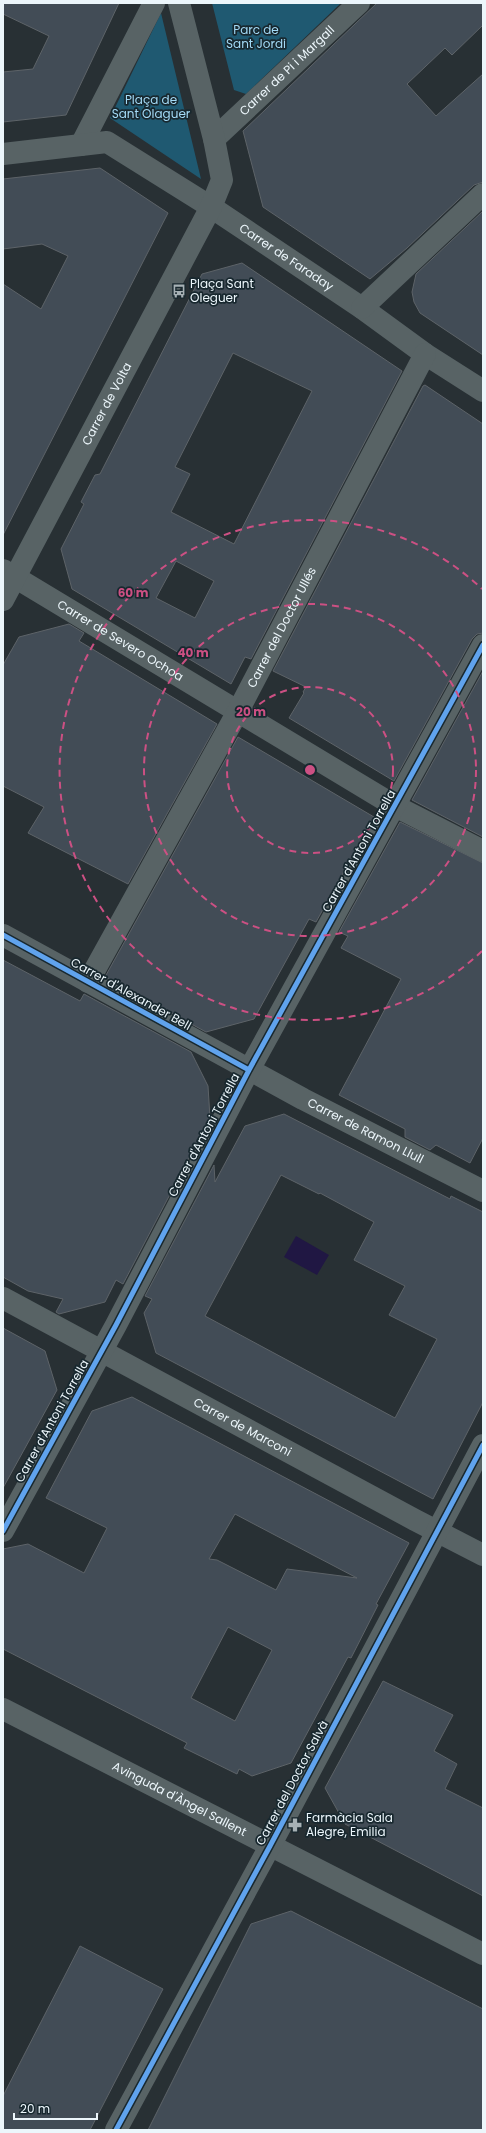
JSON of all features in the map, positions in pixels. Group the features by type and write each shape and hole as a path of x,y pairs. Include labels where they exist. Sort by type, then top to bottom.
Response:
{"street":[{"path":"81,145 154,3"},
{"path":"179,3 214,139 222,180 211,207"},
{"name":"Carrer de Pi i Margall","path":"214,139 359,3"},
{"name":"Carrer de Faraday","path":"3,154 107,142 211,207 362,308 425,354 483,392"},
{"path":"362,308 483,194"},
{"name":"Carrer de Volta","path":"3,600 9,573 211,207"},
{"name":"Carrer del Doctor Ullés","path":"88,982 238,712 425,354"},
{"name":"Carrer de Severo Ochoa","path":"9,573 395,806 483,851"},
{"name":"Carrer d'Antoni Torrella","path":"3,1531 102,1350 249,1070 483,645"},
{"name":"Carrer d'Alexander Bell","path":"3,935 249,1070"},
{"name":"Carrer de Ramon Llull","path":"249,1070 483,1191"},
{"name":"Carrer de Marconi","path":"3,1298 102,1350 134,1370 483,1555"},
{"name":"Carrer del Doctor Salvà","path":"116,2130 270,1846 483,1445"},
{"name":"Avinguda d'Àngel Sallent","path":"3,1709 483,1954"}],"green space":[{"name":"Parc de Sant Jordi","path":"212,3 341,3 246,94 234,90"},
{"name":"Plaça de Sant Olaguer","path":"161,13 201,179 110,118"}],"shaded area":[{"path":"296,1236 329,1255 317,1275 284,1257"}],"building":[{"path":"3,3 119,3 66,115 3,122 3,72 33,69 49,36 3,14"},
{"path":"377,3 483,3 483,25 452,55 445,48 407,84 436,116 483,74 483,182 474,185 407,248 370,279 263,207 243,131"},
{"path":"100,168 168,213 3,535 3,284 41,309 68,256 42,244 3,249 3,179"},
{"path":"483,211 483,355 420,313 414,302 412,292 416,274"},
{"path":"242,263 402,371 251,659 245,657 231,684 72,589 61,549 84,504 81,502 95,475 100,474 202,274","holes":["233,353 312,391 234,544 171,512 190,474 175,467","176,561 214,581 195,618 156,598"]},
{"path":"425,385 483,424 483,633 477,634 472,639 394,781 289,718 306,687 273,671 423,386"},
{"path":"69,624 84,633 79,641 217,724 128,884 28,833 44,807 3,786 3,665 19,637"},
{"path":"483,671 483,837 412,800"},
{"path":"238,737 374,817 316,922 309,919 254,1019 206,1032 105,977"},
{"path":"400,822 483,863 483,1138 470,1163 436,1145 430,1150 405,1137 405,1129 339,1095 401,979 341,948 348,936 339,932"},
{"path":"3,960 80,1001 84,994 191,1052 208,1086 210,1118 123,1284 116,1280 105,1302 59,1314 56,1312 63,1299 28,1291 3,1277"},
{"path":"284,1114 450,1199 451,1196 483,1212 483,1402 433,1499 156,1353 144,1313 152,1299 145,1296 214,1165 215,1182 245,1126","holes":["281,1175 319,1194 320,1193 374,1222 354,1260 405,1286 389,1315 437,1339 395,1418 205,1316"]},
{"path":"3,1328 45,1351 57,1390 3,1488"},
{"path":"132,1397 409,1543 376,1604 378,1605 351,1658 348,1657 291,1763 252,1776 239,1769 237,1774 184,1748 187,1743 3,1649 3,1549 28,1544 84,1573 107,1528 46,1498 92,1411","holes":["235,1514 252,1523 357,1578 287,1569 276,1590 217,1560 209,1559","228,1627 272,1650 235,1721 191,1698"]},
{"path":"383,1681 453,1715 434,1751 457,1764 445,1789 483,1808 483,1896 345,1824 325,1788"},
{"path":"291,1911 483,2009 483,2130 148,2130 251,1924"},
{"path":"80,1946 163,1989 90,2130 3,2130 3,2096"}],"cycle path":[{"path":"3,1531 116,1325 249,1070 483,645"},
{"path":"3,935 249,1070"},
{"path":"116,2130 270,1846 483,1445"}],"place":[{"name":"Plaça Sant Oleguer","path":"179,291"},
{"name":"Farmàcia Sala Alegre, Emilia","path":"295,1825"}]}
